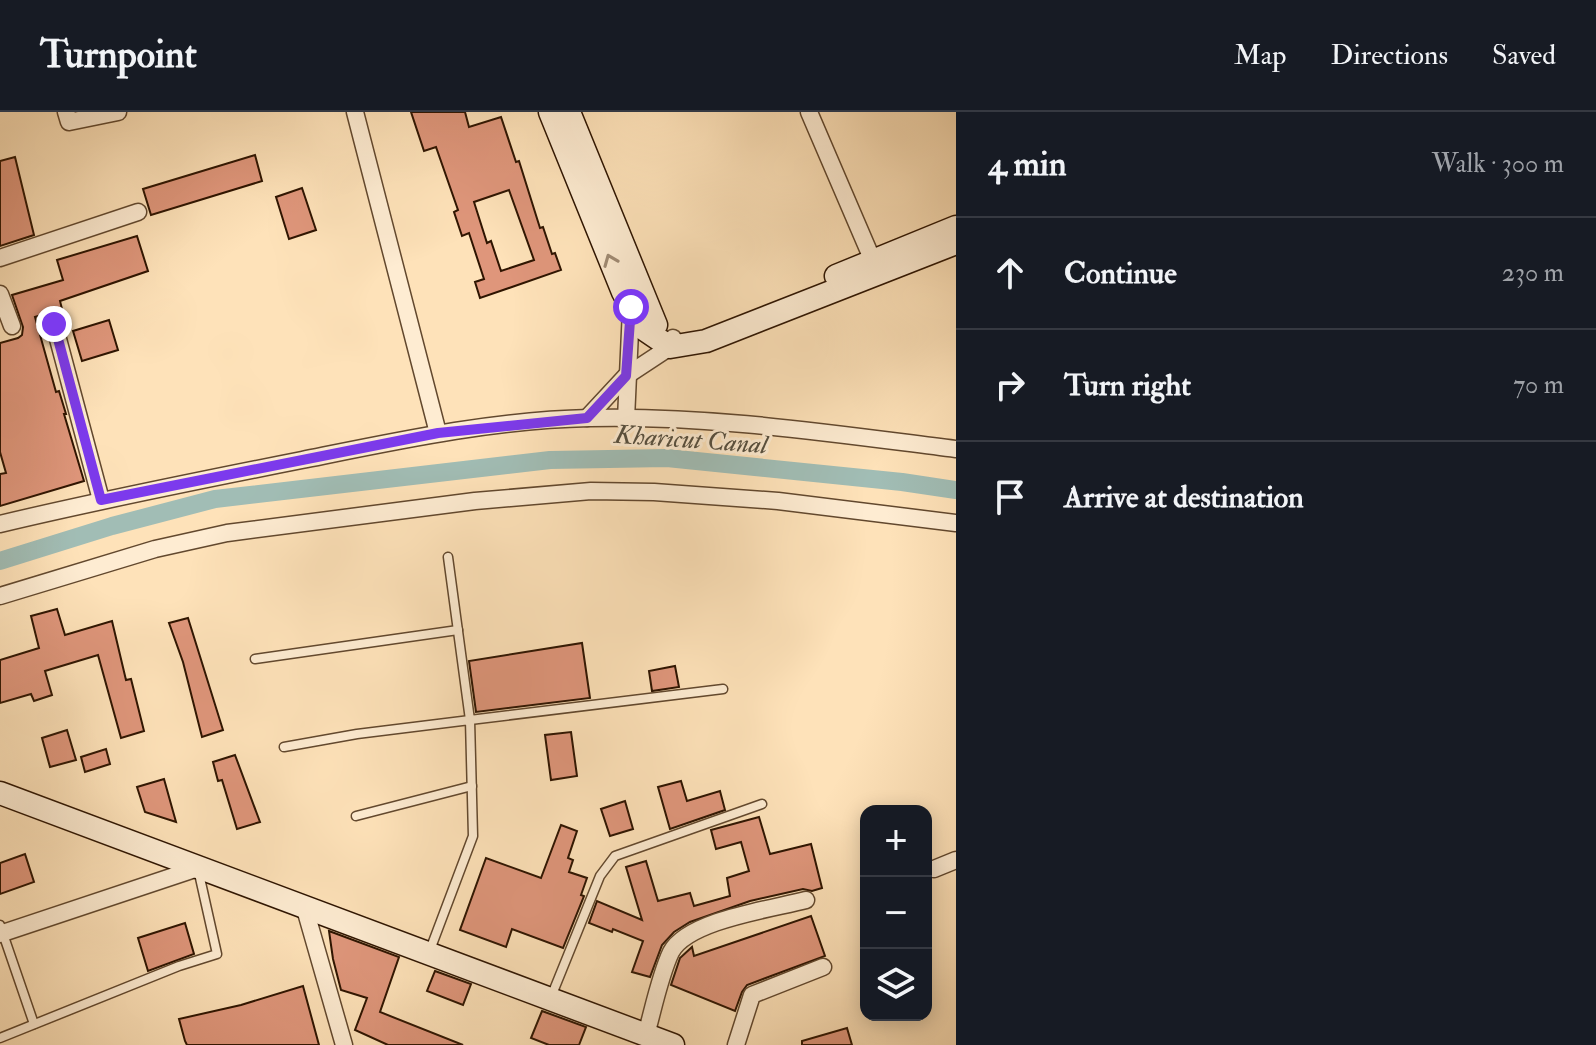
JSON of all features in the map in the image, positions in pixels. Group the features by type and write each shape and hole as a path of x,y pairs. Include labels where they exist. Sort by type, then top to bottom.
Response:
{"street":[{"path":"66,112 69,122 118,112"},
{"path":"355,112 438,433"},
{"path":"550,112 638,304 672,342 706,341 956,243"},
{"path":"569,112 638,304 626,376 626,419"},
{"path":"809,112 873,261"},
{"path":"0,258 138,212"},
{"path":"587,418 626,376 672,342 956,227"},
{"path":"0,294 12,326"},
{"path":"54,324 101,500"},
{"path":"0,524 101,500 438,433 587,418 785,428 956,449"},
{"path":"0,596 155,549 227,533 475,501 591,491 778,501 956,523"},
{"path":"0,793 673,1045"},
{"path":"934,869 956,860"},
{"path":"1,930 198,868"},
{"path":"646,1035 672,951 687,935 714,924 806,900"},
{"path":"305,909 344,1045"},
{"path":"736,1045 752,995 823,967"}],"lane":[{"path":"429,955 473,836 470,720 448,557"},
{"path":"255,659 458,630"},
{"path":"284,747 357,734 723,689"},
{"path":"356,816 472,786"},
{"path":"550,1000 600,876 615,856 762,804"},
{"path":"0,1038 179,966 217,954 198,868"},
{"path":"1,930 34,1024"}],"building":[{"path":"411,112 465,112 469,127 501,117 540,228 543,227 561,270 480,298 475,282 484,279 469,233 462,236 454,212 458,210 436,147 424,151","holes":["509,190 534,260 501,271 491,241 487,243 474,202"]},
{"path":"255,155 262,181 151,215 143,189"},
{"path":"15,157 34,235 0,246 0,161"},
{"path":"302,188 316,230 289,239 276,197"},
{"path":"137,236 148,271 60,301 62,309 35,317 84,481 0,506 0,474 6,473 0,452 0,343 18,338 22,335 23,327 12,295 63,280 57,260"},
{"path":"109,320 118,350 82,361 73,331"},
{"path":"57,609 65,635 112,621 126,680 131,679 144,731 121,738 98,655 45,671 52,695 34,701 31,694 0,703 0,660 39,648 31,616"},
{"path":"188,618 223,730 202,737 183,662 169,623"},
{"path":"582,643 590,698 476,712 469,661"},
{"path":"675,666 679,687 652,691 649,671"},
{"path":"67,730 76,760 50,767 42,738"},
{"path":"571,732 577,776 551,780 545,735"},
{"path":"106,749 110,764 85,772 81,757"},
{"path":"235,755 260,822 237,829 222,780 218,781 213,762"},
{"path":"164,779 176,822 145,812 137,787"},
{"path":"681,781 687,801 720,791 725,810 670,829 658,787"},
{"path":"625,801 633,829 610,836 601,809"},
{"path":"759,817 770,854 811,844 822,888 750,901 690,922 674,932 662,945 650,977 632,972 643,941 589,923 597,901 642,920 626,867 646,861 658,901 690,893 694,906 730,896 727,878 749,871 741,842 716,849 711,830"},
{"path":"561,825 577,831 568,858 573,860 569,872 587,878 581,895 584,896 563,948 512,929 506,947 460,930 486,858 541,878"},
{"path":"25,854 34,882 0,894 0,863"},
{"path":"811,916 825,956 747,985 735,1011 671,985 680,958 692,947 694,956"},
{"path":"185,923 194,954 148,971 138,938"},
{"path":"329,931 399,957 380,1012 463,1045 388,1045 355,1030 367,998 341,990"},
{"path":"435,971 471,984 463,1005 427,991"},
{"path":"303,986 319,1045 187,1045 185,1041 179,1019 241,1005"},
{"path":"542,1011 586,1027 579,1045 549,1045 531,1038"},
{"path":"847,1028 852,1045 802,1045 802,1041"}],"waterway":[{"name":"Kharicut Canal","path":"0,561 112,526 215,499 550,460 667,458 956,490"}],"route":[{"path":"54,324 101,500 438,433 587,418 626,376 631,307"}]}
